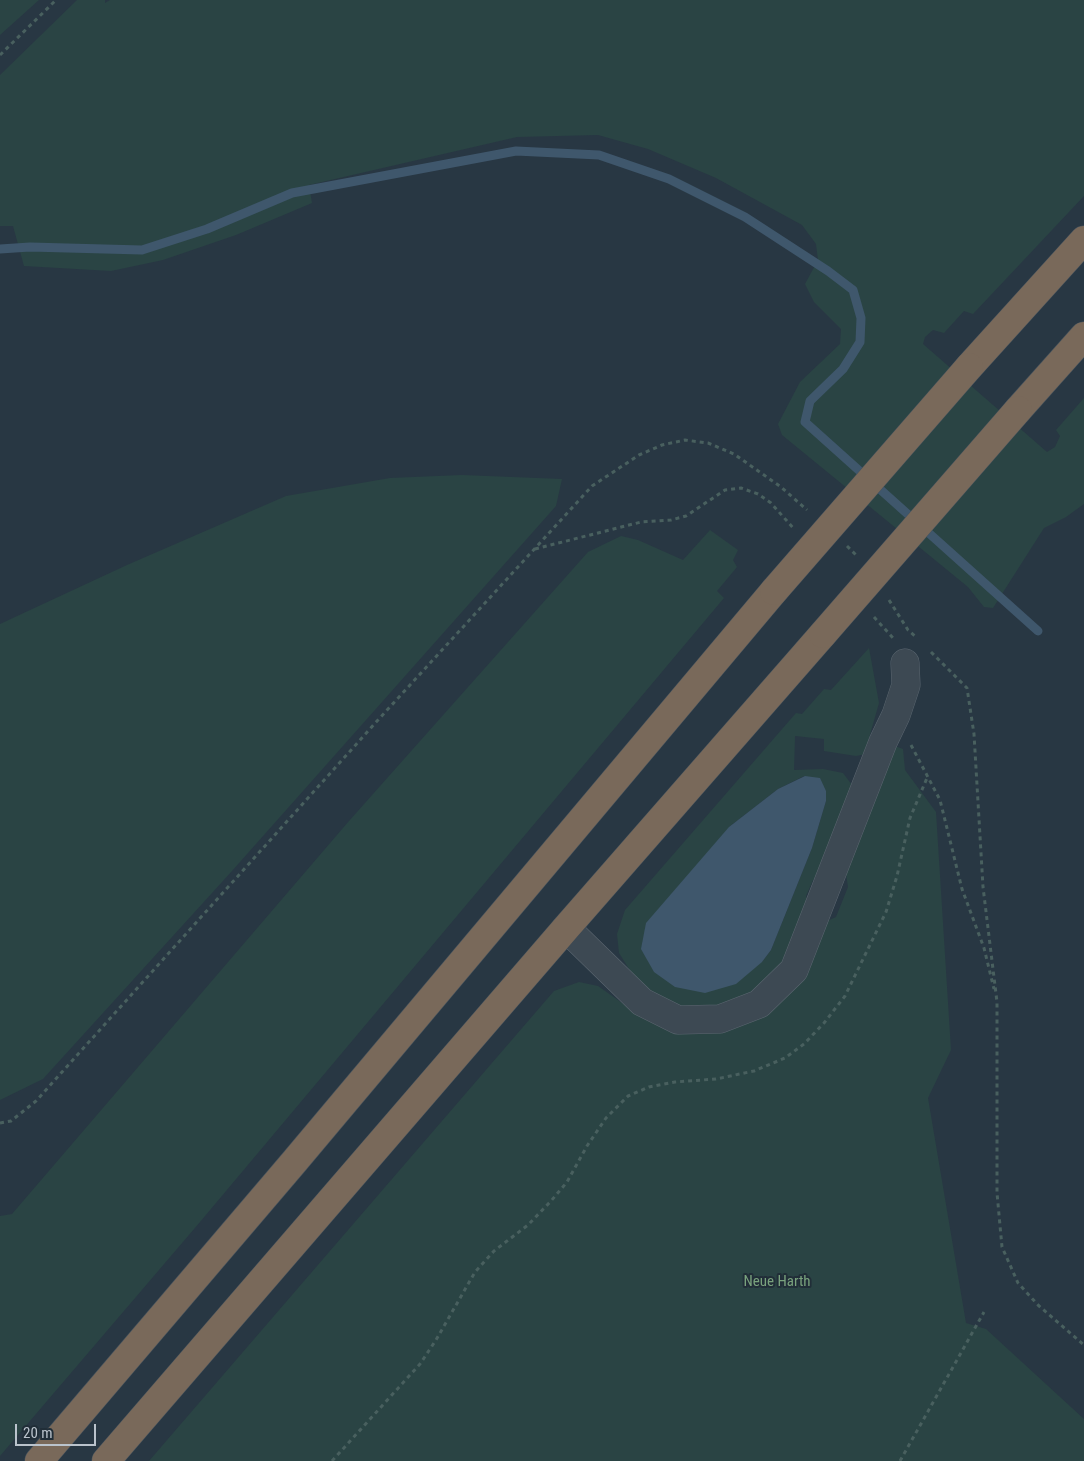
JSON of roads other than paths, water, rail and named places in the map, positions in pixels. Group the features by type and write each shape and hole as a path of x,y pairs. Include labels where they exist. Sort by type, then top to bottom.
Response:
{"highway":[{"path":"39,1461 774,591 969,367 1084,240"},
{"path":"106,1461 566,928 1084,336"}],"lane":[{"path":"566,928 642,1002 678,1020 720,1019 758,1004 794,970 883,742 896,715 906,685 913,653"}],"water":[{"path":"805,776 820,778 826,791 826,801 812,848 771,950 762,962 736,984 705,993 675,987 654,972 641,949 646,923 729,827 778,789"}],"waterway":[{"path":"0,249 30,247 142,250 207,229 292,193 516,151 599,155 669,179 745,217 828,271 853,290 861,318 860,342 843,369 810,401 805,422 1038,631"}],"park label":[{"name":"Neue Harth","path":"777,1282"}]}
